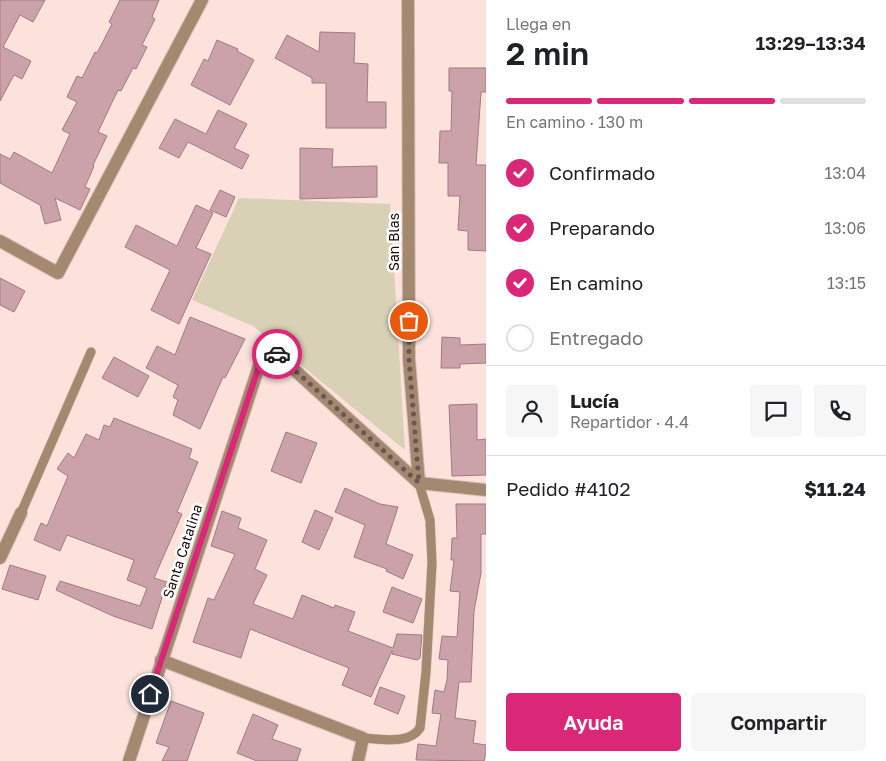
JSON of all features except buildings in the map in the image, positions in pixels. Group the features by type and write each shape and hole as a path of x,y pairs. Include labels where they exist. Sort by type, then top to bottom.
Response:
{"street":[{"path":"0,241 58,273 202,0"},
{"name":"San Blas","path":"408,0 409,359 419,483"},
{"name":"Santa Catalina","path":"129,761 264,351 270,351 278,355 419,483"},
{"path":"419,483 486,490"},
{"path":"0,558 21,513"},
{"path":"161,660 364,738 358,761"}],"lane":[{"path":"21,513 91,352"},
{"path":"364,738 408,739 415,735 420,728 426,672 432,563 430,520 419,483"}],"shaded area":[{"path":"239,198 390,204 405,450 253,326 192,300"}],"way so far":[{"path":"277,354 419,483 409,359 409,321"}],"route":[{"path":"150,694 264,351 277,354"}]}
